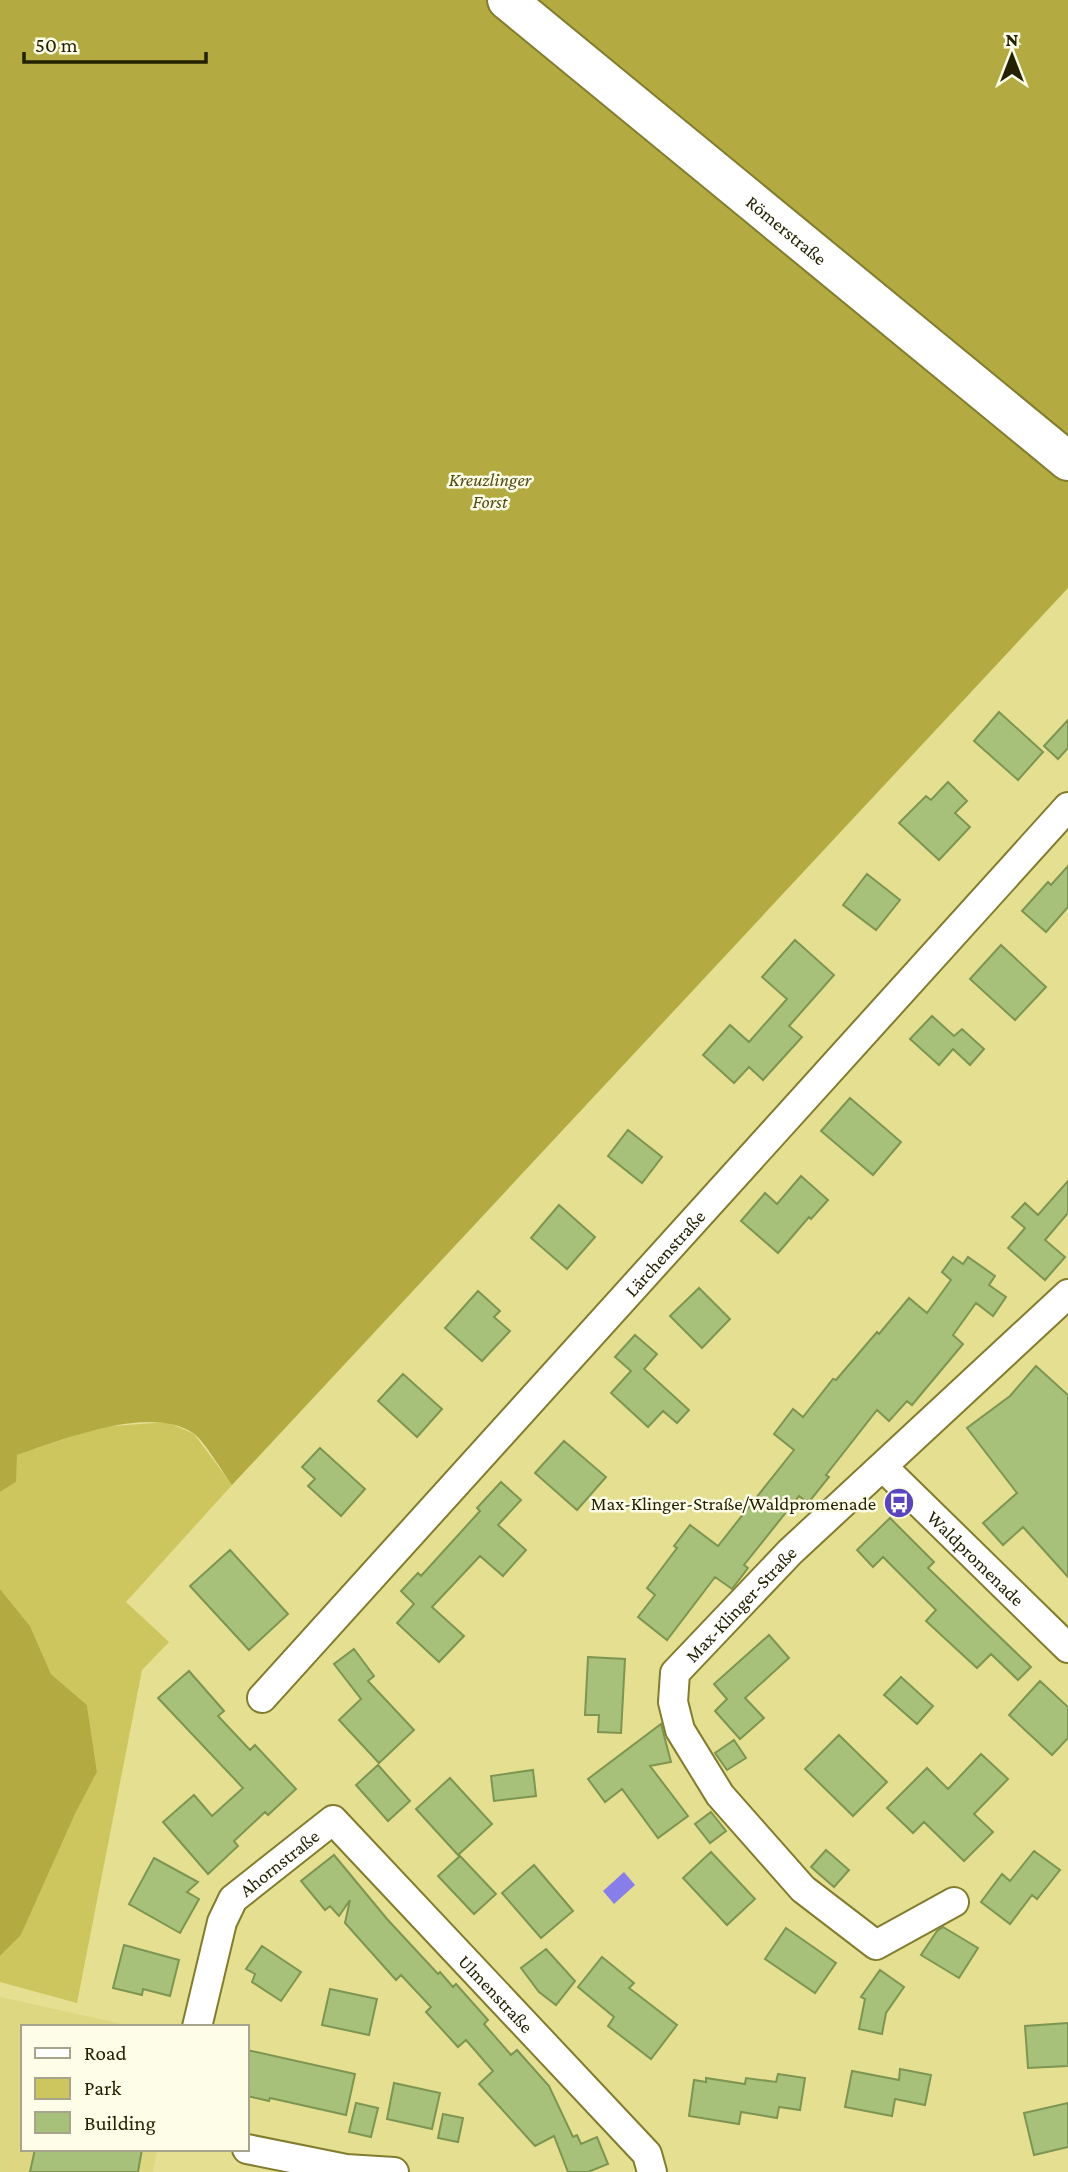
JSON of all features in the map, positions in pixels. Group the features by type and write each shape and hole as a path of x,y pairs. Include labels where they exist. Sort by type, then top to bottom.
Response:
{"street":[{"name":"Römerstraße","path":"507,0 1068,461"},
{"name":"Lärchenstraße","path":"262,1698 1068,807"},
{"name":"Max-Klinger-Straße","path":"954,1902 876,1945 803,1889 720,1795 680,1730 673,1702 675,1673 790,1552 1068,1294"},
{"name":"Waldpromenade","path":"883,1467 1068,1648"},
{"name":"Ahornstraße","path":"197,2025 222,1922 233,1899 332,1820"},
{"name":"Ulmenstraße","path":"332,1820 647,2154 652,2172"},
{"path":"248,2149 346,2169 394,2172"}],"shaded area":[{"path":"624,1872 635,1885 614,1904 603,1891"},
{"path":"0,1997 127,2025 21,2025 21,2151 157,2151 153,2172 0,2172"}],"green space":[{"name":"Kreuzlinger Forst","path":"0,0 1068,0 1068,588 232,1485 208,1449 193,1433 175,1425 154,1422 130,1423 81,1434 17,1455 16,1482 0,1492"},
{"path":"167,1422 194,1434 232,1485 126,1602 169,1642 142,1670 77,2003 0,1982 0,1956 21,1935 75,1814 97,1772 87,1705 51,1674 30,1626 0,1589 0,1492 16,1482 16,1455 101,1427"},
{"path":"0,1589 30,1626 51,1674 87,1705 97,1772 75,1814 21,1935 0,1956"}],"building":[{"path":"999,712 1043,752 1018,780 974,741"},
{"path":"1068,720 1068,748 1058,759 1044,746"},
{"path":"948,782 967,801 955,813 970,827 939,860 899,823 926,796 931,800"},
{"path":"1068,866 1068,907 1046,932 1022,911 1048,882 1051,885"},
{"path":"867,874 900,900 876,930 843,905"},
{"path":"795,940 834,975 789,1026 802,1037 763,1080 749,1067 734,1083 703,1055 730,1025 749,1042 787,999 762,977"},
{"path":"1001,945 1046,987 1015,1020 970,979"},
{"path":"932,1016 954,1036 962,1029 984,1049 970,1065 953,1049 939,1065 910,1039"},
{"path":"850,1098 901,1142 873,1175 821,1131"},
{"path":"628,1130 662,1157 642,1183 608,1156"},
{"path":"801,1176 828,1200 811,1219 809,1217 778,1253 741,1221 765,1193 777,1204"},
{"path":"1068,1181 1068,1213 1045,1240 1065,1257 1045,1280 1008,1248 1025,1228 1012,1217 1025,1203 1038,1215"},
{"path":"559,1205 595,1237 567,1269 531,1238"},
{"path":"953,1257 963,1264 968,1257 995,1276 989,1285 1006,1297 993,1316 976,1303 953,1335 963,1344 912,1405 907,1401 889,1421 877,1410 826,1475 829,1477 808,1503 799,1496 744,1565 748,1568 732,1589 715,1577 667,1640 638,1617 655,1595 647,1588 677,1548 674,1546 690,1525 718,1546 794,1450 774,1434 793,1409 803,1417 833,1379 836,1380 909,1298 927,1313 951,1280 942,1272"},
{"path":"699,1288 730,1319 702,1348 670,1316"},
{"path":"478,1291 500,1311 494,1317 510,1331 482,1361 445,1328"},
{"path":"635,1335 657,1354 644,1369 689,1410 677,1423 663,1411 648,1427 611,1393 631,1371 615,1357"},
{"path":"1036,1366 1068,1395 1068,1577 1023,1527 1003,1545 983,1523 1017,1493 967,1428 1010,1396"},
{"path":"403,1374 442,1409 417,1437 378,1401"},
{"path":"564,1441 606,1477 577,1510 535,1473"},
{"path":"320,1448 365,1489 341,1516 308,1486 315,1479 302,1467"},
{"path":"501,1482 521,1500 498,1525 526,1550 503,1576 480,1556 432,1607 464,1636 439,1662 397,1623 414,1604 401,1591 418,1573 421,1576 480,1511 477,1508"},
{"path":"890,1518 934,1562 928,1568 1031,1667 1018,1680 991,1654 977,1668 926,1621 936,1610 883,1557 873,1567 857,1550"},
{"path":"230,1550 288,1614 249,1650 190,1586"},
{"path":"769,1635 789,1658 745,1698 764,1718 740,1739 715,1711 727,1699 714,1684"},
{"path":"354,1649 374,1676 368,1681 414,1730 379,1763 339,1720 361,1699 334,1664"},
{"path":"588,1657 625,1659 621,1733 598,1732 599,1715 585,1715"},
{"path":"189,1671 224,1711 218,1716 250,1750 255,1745 296,1789 268,1815 265,1812 234,1841 238,1846 208,1874 163,1822 194,1795 212,1816 243,1788 158,1698"},
{"path":"901,1677 933,1706 917,1724 884,1695"},
{"path":"1040,1681 1068,1707 1068,1738 1052,1755 1009,1715"},
{"path":"661,1724 671,1762 650,1766 688,1816 658,1838 622,1789 605,1802 588,1779"},
{"path":"839,1735 887,1782 853,1816 805,1769"},
{"path":"734,1740 746,1758 727,1770 715,1753"},
{"path":"981,1754 1008,1779 974,1814 993,1832 964,1861 924,1822 913,1833 887,1808 927,1768 948,1789"},
{"path":"378,1765 410,1801 388,1821 356,1785"},
{"path":"533,1770 536,1796 494,1801 491,1776"},
{"path":"450,1778 492,1824 458,1855 416,1809"},
{"path":"711,1812 726,1831 710,1843 695,1824"},
{"path":"826,1850 849,1870 834,1887 811,1867"},
{"path":"1034,1851 1060,1870 1037,1899 1032,1895 1010,1924 981,1902 1002,1874 1010,1881"},
{"path":"711,1852 755,1899 727,1925 683,1878"},
{"path":"334,1855 387,1919 438,1974 440,1972 453,1987 456,1984 488,2020 484,2024 511,2055 517,2050 549,2086 573,2137 577,2135 581,2144 597,2137 608,2164 588,2172 568,2172 554,2136 535,2146 479,2084 493,2071 466,2040 458,2047 426,2012 431,2007 401,1975 396,1980 345,1923 350,1900 339,1916 330,1906 325,1910 301,1881"},
{"path":"460,1856 496,1894 474,1914 438,1876"},
{"path":"154,1858 198,1882 187,1892 199,1899 180,1933 129,1904"},
{"path":"534,1865 573,1911 541,1938 502,1893"},
{"path":"943,1927 978,1948 959,1978 921,1955 937,1931"},
{"path":"786,1928 836,1963 815,1993 765,1959"},
{"path":"124,1945 179,1960 170,1996 143,1989 142,1995 113,1988"},
{"path":"262,1946 301,1972 281,2001 252,1982 255,1974 246,1969"},
{"path":"546,1949 575,1981 556,2005 539,1992 521,1968"},
{"path":"602,1957 634,1983 629,1988 677,2025 651,2059 608,2026 614,2017 578,1987"},
{"path":"880,1970 904,1987 886,2013 882,2034 859,2029 865,1999 861,1997"},
{"path":"330,1989 377,1999 369,2035 322,2025"},
{"path":"1068,2023 1068,2066 1028,2068 1025,2026"},
{"path":"248,2050 355,2074 346,2115 270,2098 269,2101 248,2096"},
{"path":"900,2069 931,2075 925,2105 895,2099 892,2116 845,2107 852,2071 899,2080"},
{"path":"778,2074 805,2078 800,2110 779,2107 777,2118 741,2112 739,2124 689,2116 694,2080 706,2082 706,2078 745,2084 746,2078 776,2082"},
{"path":"394,2083 440,2093 432,2129 387,2119"},
{"path":"356,2103 378,2108 371,2137 349,2132"},
{"path":"1068,2103 1068,2147 1034,2155 1024,2113"},
{"path":"443,2114 463,2118 458,2142 438,2138"},
{"path":"35,2151 142,2151 138,2172 30,2172"}],"place":[{"name":"Max-Klinger-Straße/Waldpromenade","path":"899,1503"}]}
